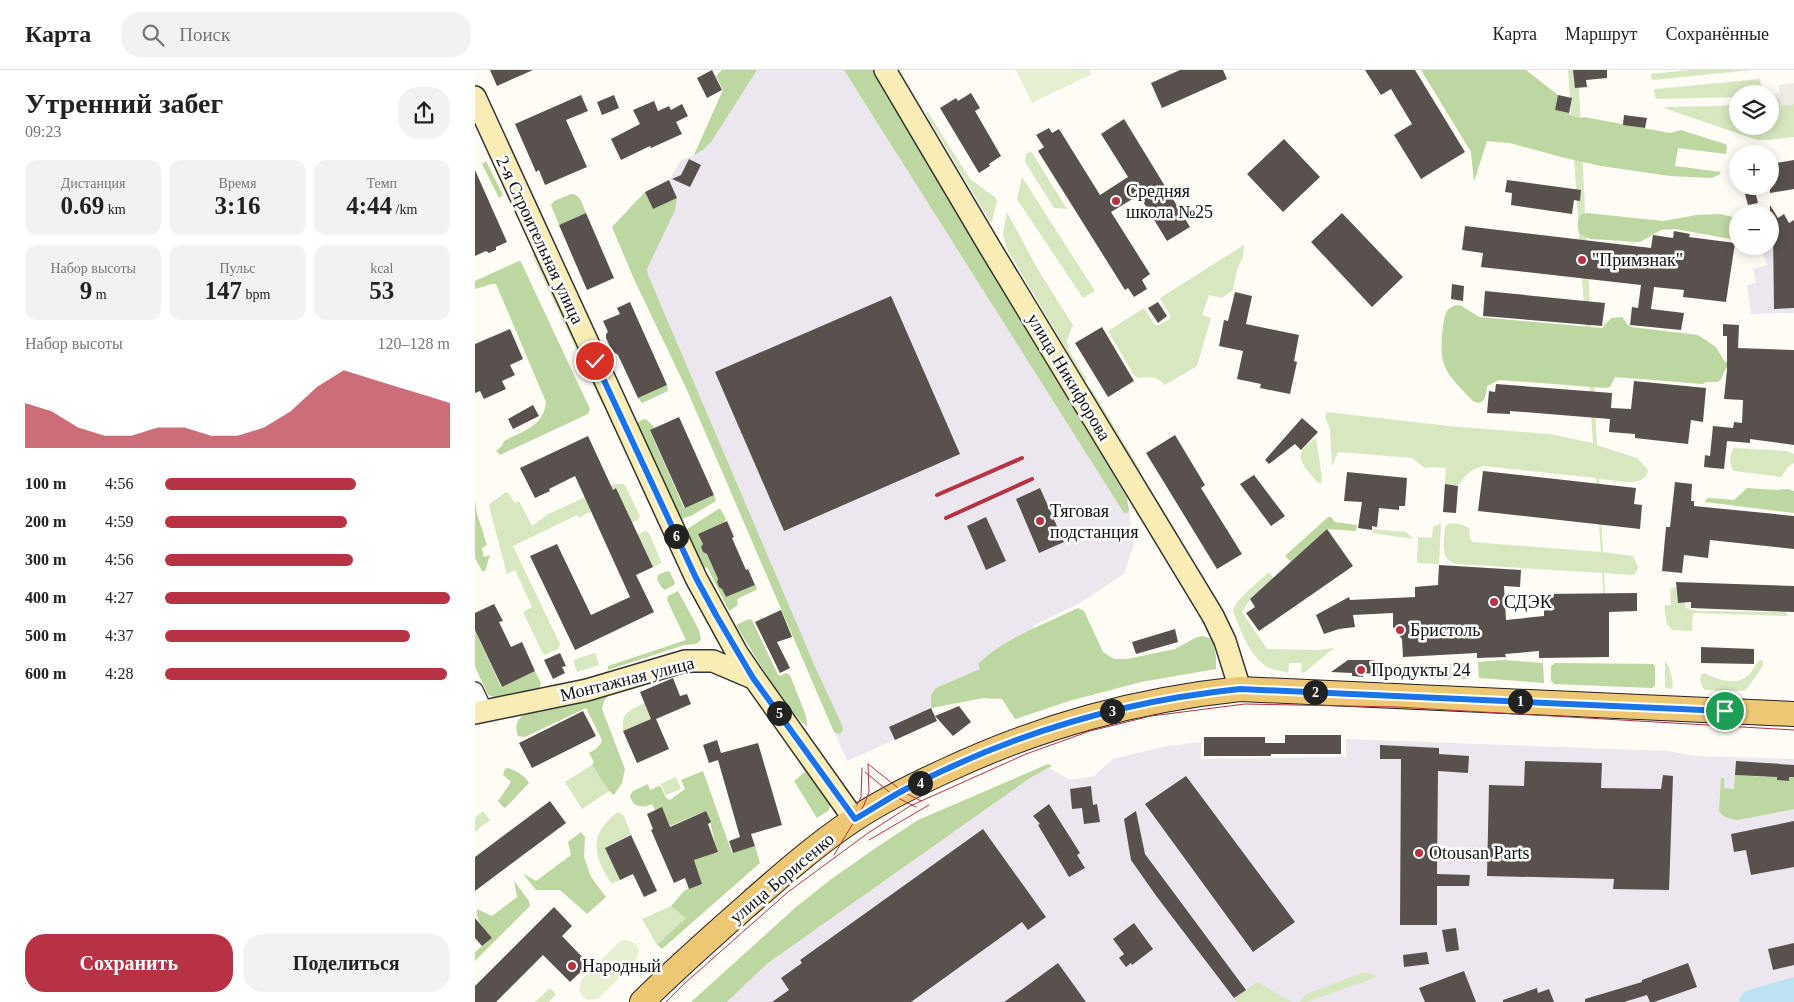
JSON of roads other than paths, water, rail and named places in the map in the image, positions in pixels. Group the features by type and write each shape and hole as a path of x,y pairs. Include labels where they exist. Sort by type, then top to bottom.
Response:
{"main road":[{"name":"улица Никифорова","path":"885,70 1217,622 1240,689"},
{"name":"2-я Строительная улица","path":"475,97 696,578 737,653 753,678"},
{"name":"Монтажная улица","path":"480,712 587,690 685,661 713,661 753,678"},
{"path":"753,678 855,819"},
{"name":"улица Борисенко","path":"641,1002 779,877 855,819 911,787 1017,740 1088,717 1146,702 1240,689 1794,714"}],"street":[{"path":"475,690 480,712"}],"waterway":[{"path":"1752,1002 1794,990"}],"tram line":[{"path":"666,1002 788,892 868,833 910,806 1026,754 1090,731 1151,716 1245,704 1397,707 1794,730"},
{"path":"868,764 902,791 921,801"},
{"path":"834,855 864,805 869,792 868,764"},
{"path":"857,805 861,797 862,768"},
{"path":"865,772 894,796 916,807"},
{"path":"869,840 929,805"}],"railway":[{"path":"937,495 1022,458"},
{"path":"946,518 1032,479"}],"place":[{"name":"Средняя школа №25","path":"1116,201"},
{"name":"\"Примзнак\"","path":"1582,260"},
{"name":"Тяговая подстанция","path":"1040,521"},
{"name":"СДЭК","path":"1494,602"},
{"name":"Бристоль","path":"1400,630"},
{"name":"Продукты 24","path":"1361,670"},
{"name":"Otousan Parts","path":"1419,853"},
{"name":"Народный","path":"572,966"}]}
